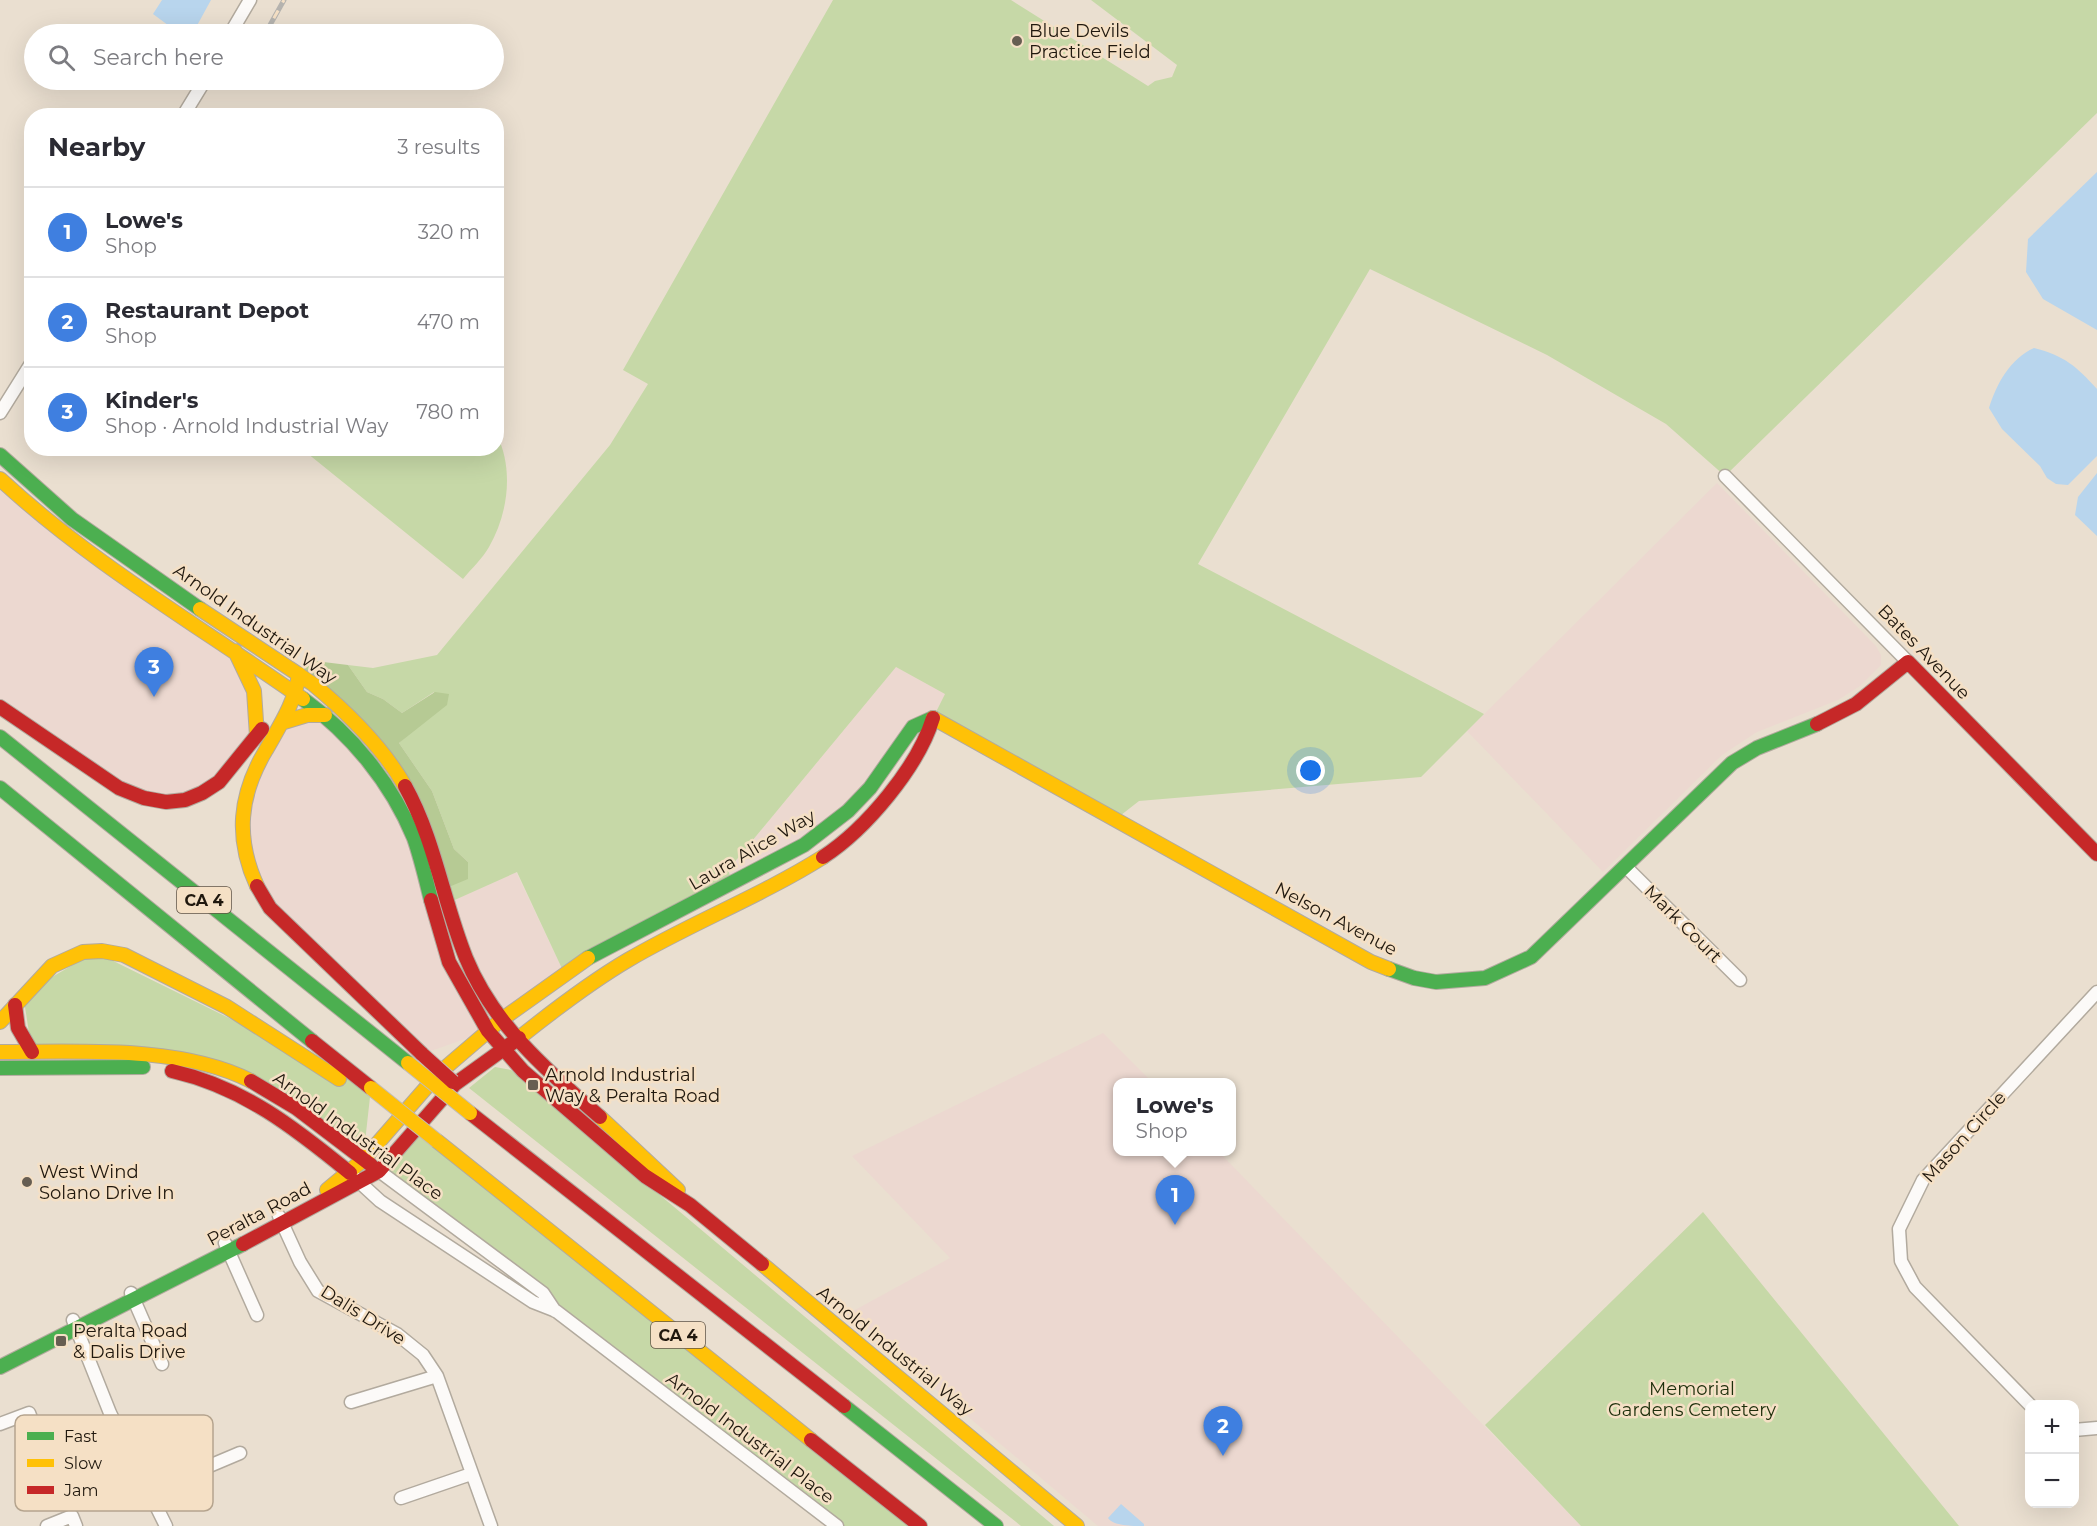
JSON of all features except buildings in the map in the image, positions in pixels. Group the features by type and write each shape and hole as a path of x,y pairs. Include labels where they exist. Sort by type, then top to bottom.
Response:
{"main road":[{"name":"Arnold Industrial Way","path":"0,454 54,506 120,554 299,674 335,701 372,740 403,783 422,821 466,958 501,1020 517,1040 656,1165 690,1205"},
{"name":"Arnold Industrial Way","path":"0,479 7,490 111,570 235,651 326,715 373,766 394,797 414,839 449,962 488,1031 503,1050 645,1176 690,1205 1077,1526"},
{"path":"235,651 250,676 258,699 257,736"},
{"name":"Bates Avenue","path":"1908,662 2097,854"},
{"name":"Nelson Avenue","path":"933,718 1349,950 1414,978 1436,982 1469,981 1510,968 1531,957 1732,763 1751,749 1839,715 1908,662"},
{"path":"299,674 284,722 250,776 243,799 240,831 245,861 255,886 270,908 422,1053 474,1109"},
{"path":"0,707 119,788 138,798 160,804 193,799 217,785 228,775 293,692"},
{"path":"284,722 307,715 326,715"},
{"name":"Laura Alice Way","path":"488,1031 588,958 804,845 848,812 870,788 913,727 933,718"},
{"name":"Laura Alice Way","path":"503,1050 562,1003 603,975 674,935 796,874 829,853 868,819 907,769 927,738 933,718"},
{"name":"CA 4","path":"0,737 408,1063 474,1109 573,1191 996,1526"},
{"name":"CA 4","path":"0,788 366,1092 434,1139 745,1389 920,1526"},
{"path":"0,1022 37,976 62,959 95,952 123,954 227,1007 366,1092"},
{"path":"15,1005 18,1028 32,1052"},
{"name":"Peralta Road","path":"354,1178 363,1160 438,1074 488,1031"},
{"name":"Peralta Road","path":"0,1367 75,1324 281,1220 325,1192 354,1178 379,1171 455,1084 503,1050"},
{"name":"Arnold Industrial Place","path":"0,1052 93,1053 165,1060 206,1066 245,1078 275,1094 379,1171"},
{"name":"Arnold Industrial Place","path":"0,1068 146,1067 183,1073 215,1083 274,1112 354,1178"},
{"name":"Peralta Road","path":"0,1355 75,1324"}],"street":[{"path":"236,24 250,0"},
{"path":"188,108 199,90"},
{"path":"0,413 24,375"},
{"name":"Bates Avenue","path":"1725,476 1908,662"},
{"name":"Mark Court","path":"1626,867 1740,980"},
{"name":"Mason Circle","path":"2025,1400 1916,1287 1901,1261 1899,1229 1923,1180 2097,992"},
{"name":"Arnold Industrial Place","path":"379,1171 543,1293 556,1311"},
{"name":"Arnold Industrial Place","path":"354,1178 380,1201 533,1302 556,1311 837,1526"},
{"name":"Dalis Drive","path":"281,1220 300,1262 318,1291 397,1334 423,1355 437,1376 491,1526"},
{"path":"227,1247 257,1315"},
{"path":"132,1296 162,1364"},
{"path":"75,1324 111,1415"},
{"path":"351,1402 437,1376"},
{"path":"0,1424 15,1418"},
{"path":"2079,1430 2097,1428"},
{"path":"213,1464 240,1453"},
{"path":"401,1498 471,1474"},
{"path":"159,1511 166,1526"},
{"path":"47,1526 72,1516 76,1526"}],"shaded area":[{"path":"1717,483 1876,646 1881,655 1881,665 1860,686 1838,700 1757,732 1722,755 1603,872 1467,731"},
{"path":"0,489 235,651 258,719 228,775 160,804 0,707"},
{"path":"896,667 946,694 933,718 848,811 733,884 728,870"},
{"path":"325,715 394,797 437,922 488,1031 422,1054 255,886 243,799 284,722"},
{"path":"516,872 565,975 501,1020 448,903"},
{"path":"1103,1033 1148,1078 1113,1078 1113,1156 1223,1156 1581,1526 1098,1526 884,1346 883,1342 855,1317 849,1319 844,1316 950,1258 852,1156"}],"green space":[{"path":"833,0 1011,0 1148,86 1155,81 1172,77 1177,65 1091,0 2097,0 2097,113 1725,476 1666,424 1547,355 1370,269 1198,564 1484,714 1421,777 1139,801 1116,819 933,718 945,694 896,667 728,870 733,884 565,975 517,872 448,903 444,889 468,862 454,849 432,791 399,743 419,725 434,692 402,713 383,699 367,692 348,665 373,668 437,655 610,445 648,384 623,370"},
{"path":"311,456 504,456 507,477 501,520 489,547 463,579"},
{"path":"307,660 348,665 367,692 383,699 402,713 435,692 449,694 447,705 399,743 432,791 454,849 468,862 468,879 444,889 403,783 299,674"},
{"path":"95,952 371,1088 363,1160 275,1094 206,1066 32,1052 23,994"},
{"path":"495,1067 511,1070 1054,1526 1021,1526 469,1088"},
{"path":"416,1130 922,1526 837,1526 543,1293 379,1171"},
{"name":"Memorial Gardens Cemetery","path":"1703,1212 1959,1526 1581,1526 1485,1425"}],"water":[{"path":"162,0 211,0 198,24 166,24 153,14"},
{"path":"2097,172 2097,330 2043,299 2026,272 2028,239"},
{"path":"2034,348 2069,363 2097,389 2097,456 2068,485 2056,484 2047,478 2040,466 2002,429 1989,408 1996,390 2012,365 2018,358"},
{"path":"2097,473 2097,536 2075,515 2078,497"},
{"path":"1121,1504 1144,1526 1123,1525 1111,1521 1108,1518"}],"railway":[{"path":"271,24 284,0"}],"traffic: fast":[{"path":"0,455 72,519 200,609"},
{"path":"303,699 353,744 394,798 414,838 431,900"},
{"path":"588,958 804,845 848,811 870,788 913,727 933,718"},
{"path":"1389,969 1414,978 1436,982 1485,978 1531,957 1732,763 1757,748 1817,724"},
{"path":"0,737 408,1063"},
{"path":"0,788 312,1041"},
{"path":"0,1068 143,1067"},
{"path":"0,1367 243,1244"},
{"path":"844,1406 996,1526"}],"traffic: slow":[{"path":"0,479 35,510 109,567 303,699"},
{"path":"200,609 326,695 375,744 405,786"},
{"path":"235,651 254,691 257,736"},
{"path":"257,886 245,851 243,834 245,800 257,767 282,723 299,674"},
{"path":"284,722 307,715 325,715"},
{"path":"933,718 1371,962 1389,969"},
{"path":"519,1038 572,997 628,960 823,857"},
{"path":"0,1022 52,966 83,952 102,951 124,955 227,1007 339,1079"},
{"path":"327,1190 363,1160 438,1074 501,1020 588,958"},
{"path":"0,1052 95,1052 161,1056 223,1069 251,1081"},
{"path":"408,1063 470,1113"},
{"path":"371,1088 437,1141"},
{"path":"600,1117 678,1190"},
{"path":"437,1141 811,1440"},
{"path":"762,1264 1077,1526"}],"traffic: jam":[{"path":"1817,724 1856,704 1908,662 2097,854"},
{"path":"0,707 119,788 144,798 166,802 185,800 219,782 262,729"},
{"path":"823,857 873,814 916,756 933,718"},
{"path":"405,786 424,828 458,936 477,982 506,1025 523,1045 600,1117"},
{"path":"257,886 270,908 422,1054"},
{"path":"431,900 449,962 488,1031 523,1071 645,1176 690,1205 762,1264"},
{"path":"15,1005 18,1028 32,1052"},
{"path":"243,1244 379,1171 455,1084 519,1038"},
{"path":"312,1041 371,1088"},
{"path":"422,1054 453,1082"},
{"path":"172,1071 198,1078 245,1098 288,1125 350,1173"},
{"path":"251,1081 296,1108 371,1165"},
{"path":"470,1113 844,1406"},
{"path":"811,1440 920,1526"}],"place":[{"name":"Blue Devils Practice Field","path":"1017,41"},
{"name":"Kinder's","path":"154,697"},
{"name":"Arnold Industrial Way & Peralta Road","path":"533,1085"},
{"name":"West Wind Solano Drive In","path":"27,1182"},
{"name":"Lowe's","path":"1175,1225"},
{"name":"Peralta Road & Dalis Drive","path":"61,1341"},
{"name":"Restaurant Depot","path":"1223,1456"}]}
